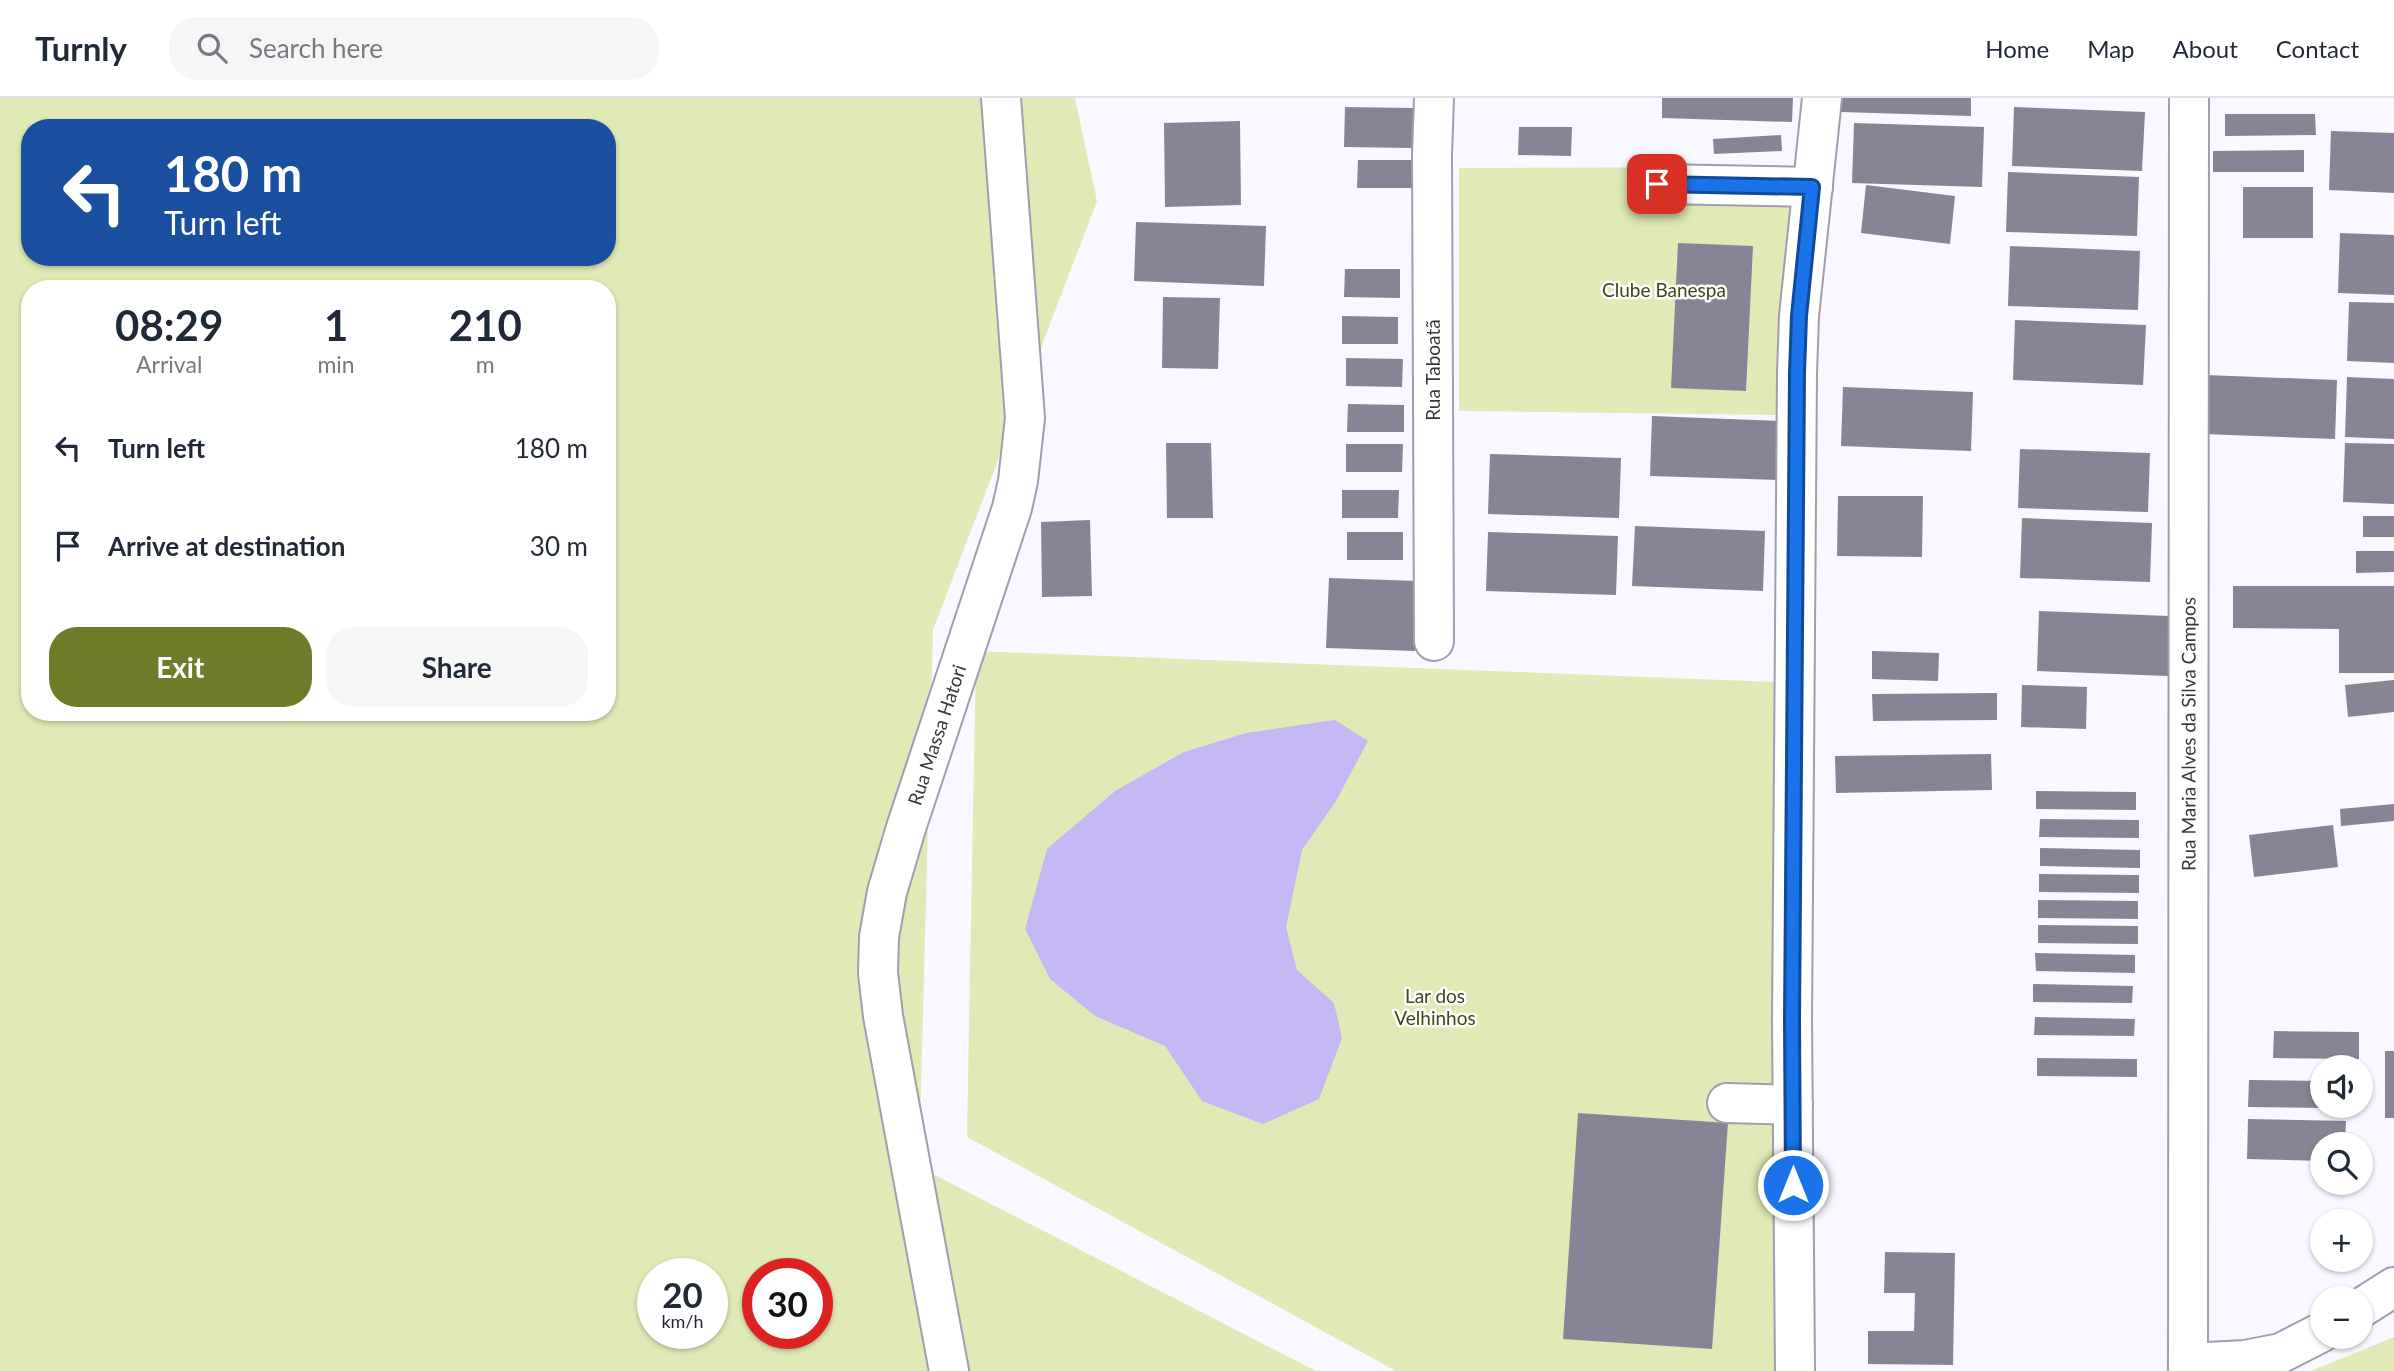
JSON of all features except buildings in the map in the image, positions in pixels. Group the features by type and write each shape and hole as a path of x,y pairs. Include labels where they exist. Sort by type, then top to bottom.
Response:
{"street":[{"name":"Rua Massa Hatori","path":"949,1371 883,1016 878,973 879,937 887,892 906,828 1012,508 1018,481 1025,418 1001,98"},
{"name":"Rua Taboatã","path":"1434,98 1434,641"},
{"path":"1795,1371 1793,1105 1797,373 1799,316 1822,98"},
{"name":"Rua Maria Alves da Silva Campos","path":"2188,1367 2189,98"},
{"path":"1657,184 1812,187"},
{"path":"1727,1103 1793,1105"},
{"path":"2373,1300 2394,1287"},
{"path":"2188,1367 2281,1353 2310,1338"}],"green space":[{"path":"0,98 1075,98 1097,201 933,630 919,1167 1316,1371 0,1371"},
{"name":"Clube Banespa","path":"1801,167 1785,415 1459,411 1459,168"},
{"name":"Lar dos Velhinhos","path":"976,651 1774,682 1777,1371 1396,1371 967,1137"},
{"path":"2394,1337 2394,1371 2311,1371 2365,1349 2373,1349 2373,1346"}],"shaded area":[{"path":"1335,720 1368,741 1336,801 1302,850 1286,927 1297,970 1334,1003 1342,1038 1319,1099 1263,1124 1202,1101 1165,1046 1095,1016 1050,979 1025,929 1047,849 1115,791 1184,752 1246,733"}],"route":[{"path":"1657,184 1812,187 1799,316 1797,373 1793,1185"}]}
